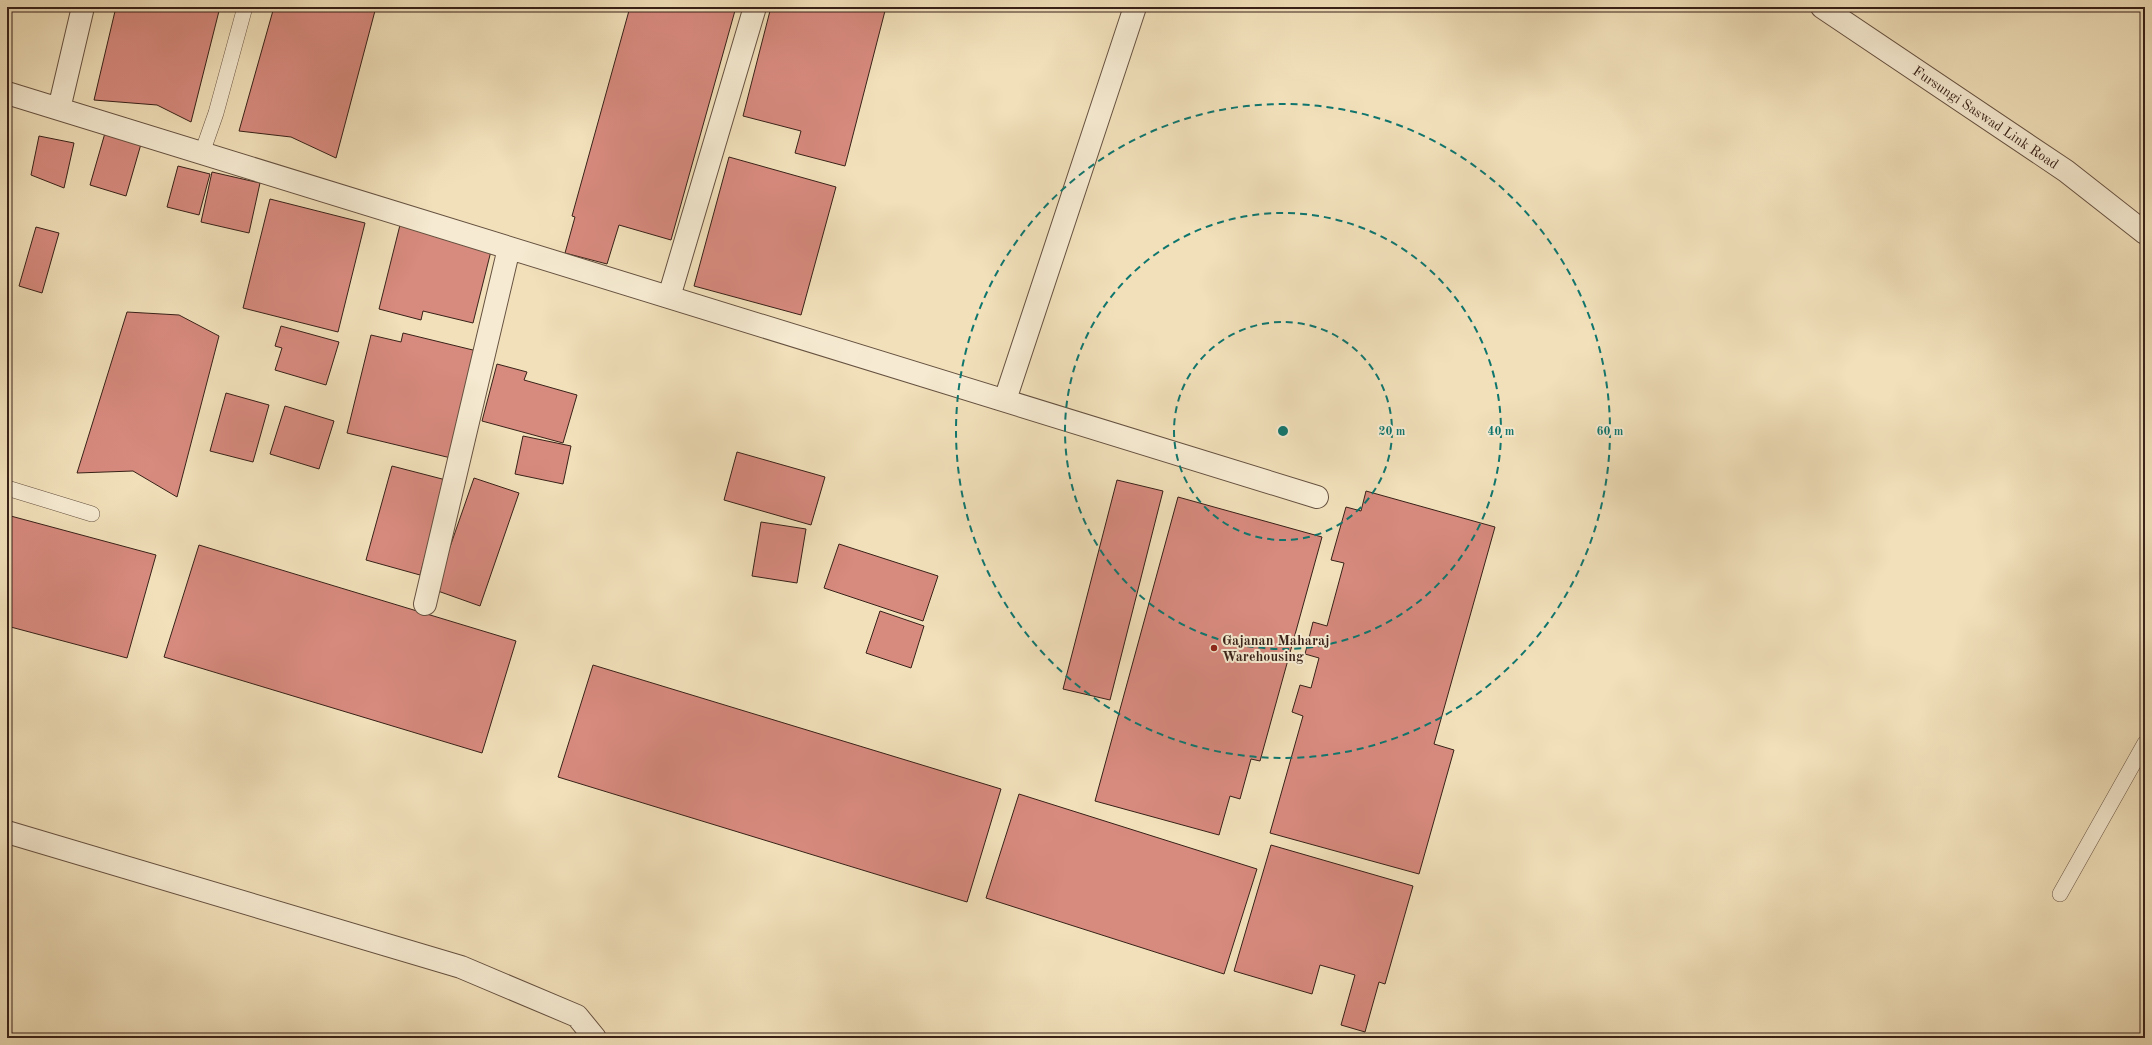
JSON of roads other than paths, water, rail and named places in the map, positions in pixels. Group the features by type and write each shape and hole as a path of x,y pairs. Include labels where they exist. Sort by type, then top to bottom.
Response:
{"street":[{"path":"59,109 83,7"},
{"path":"669,297 755,7"},
{"path":"1005,400 1135,7"},
{"name":"Fursungi Saswad Link Road","path":"1822,7 2066,171 2145,233"},
{"path":"7,93 1317,497"},
{"path":"425,604 509,248"},
{"path":"7,832 461,968 577,1016 595,1038"}],"lane":[{"path":"202,153 216,112 245,7"},
{"path":"7,488 92,514"},
{"path":"2060,894 2145,743"}],"place":[{"name":"Gajanan Maharaj Warehousing","path":"1214,648"}]}
